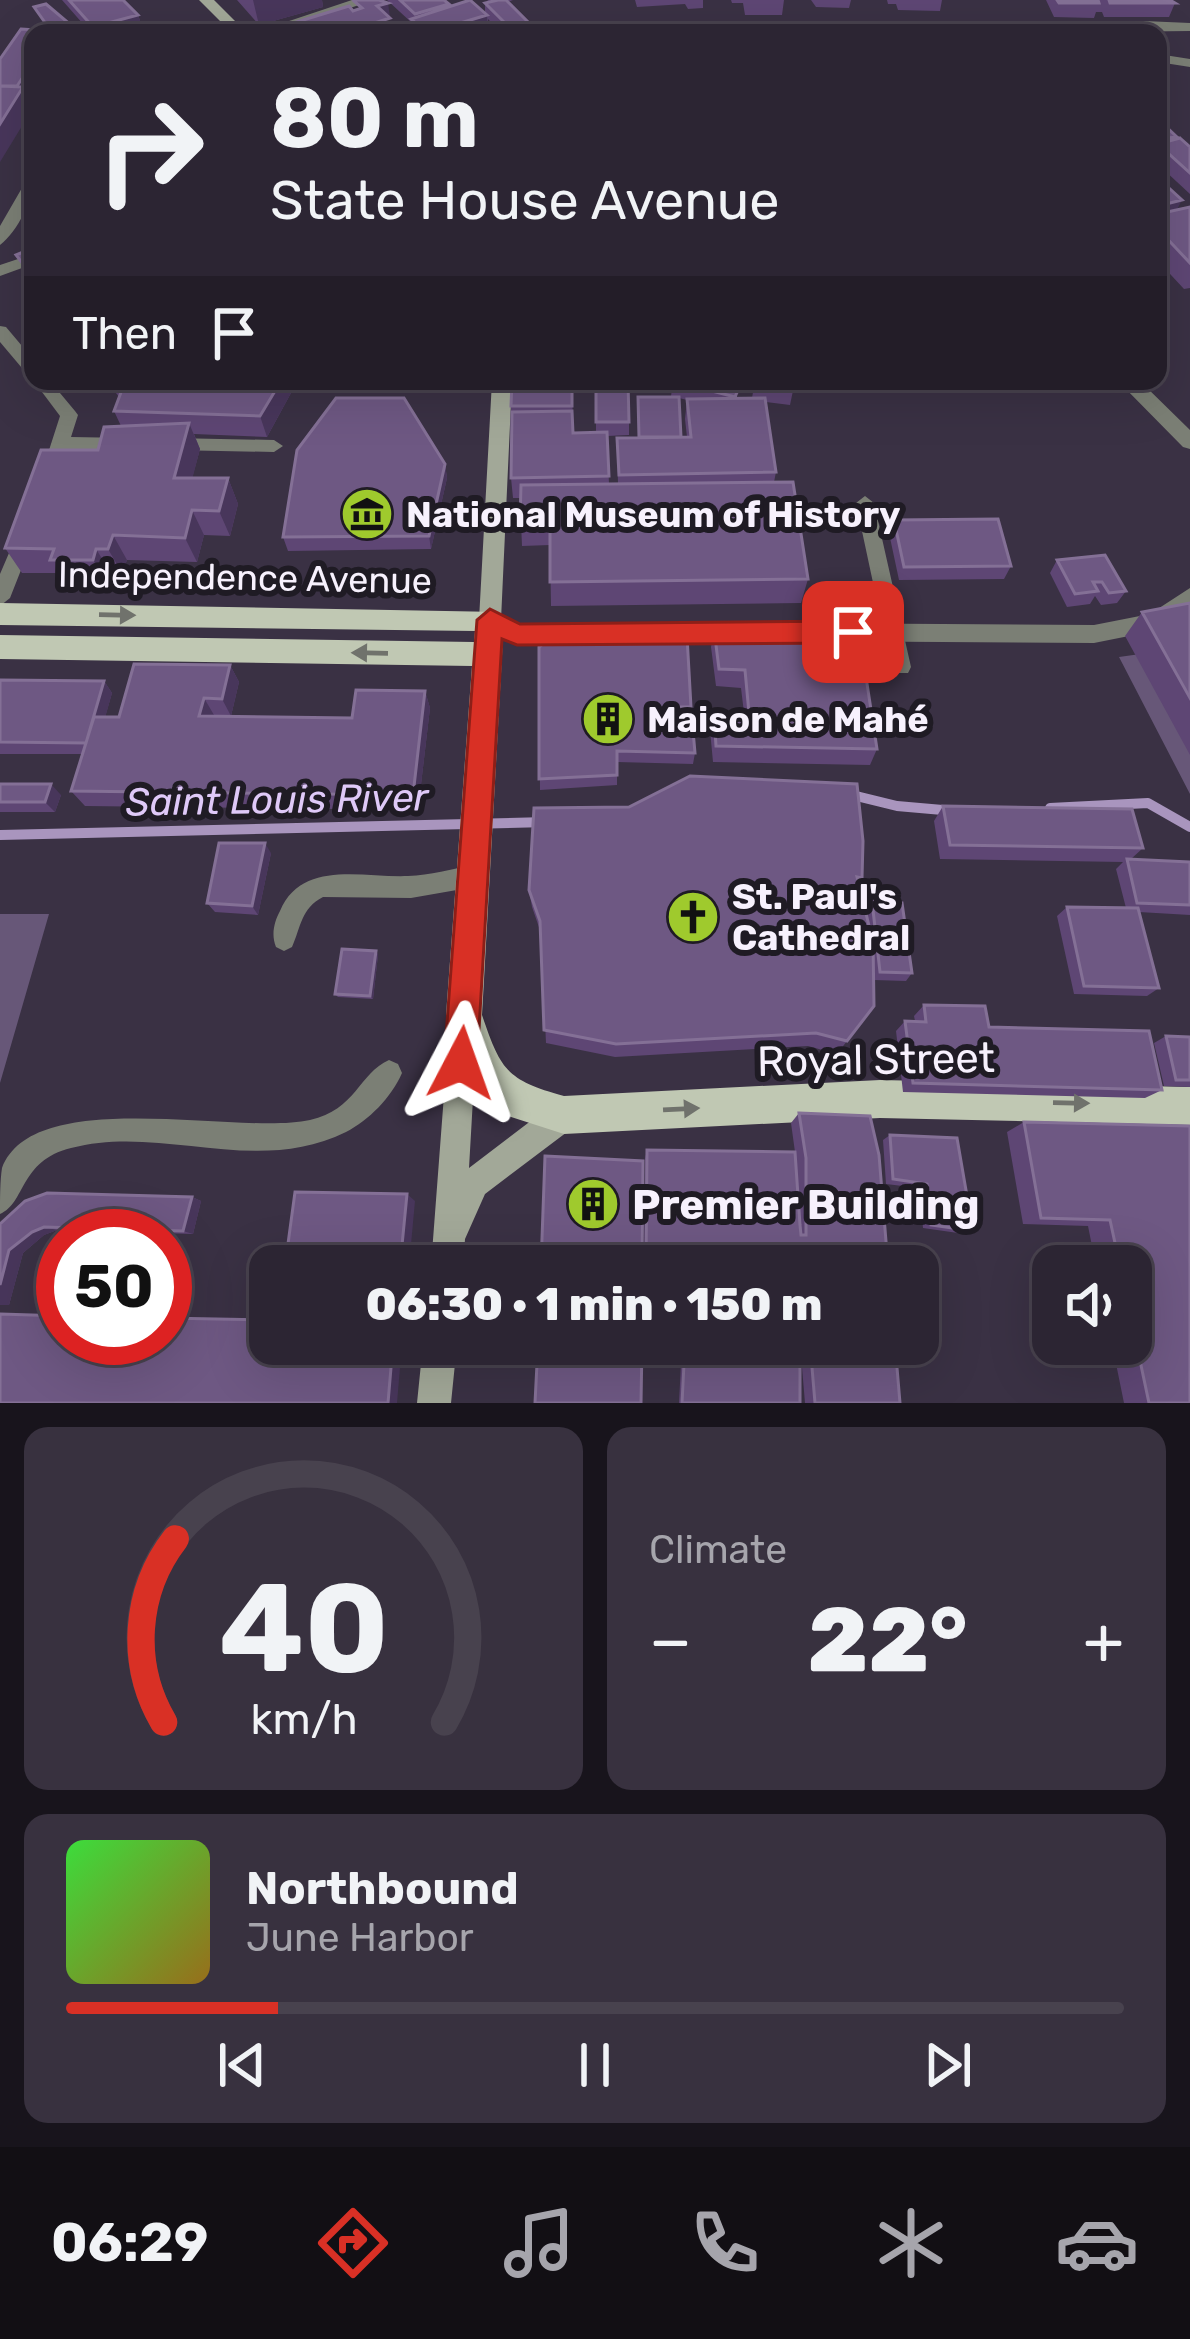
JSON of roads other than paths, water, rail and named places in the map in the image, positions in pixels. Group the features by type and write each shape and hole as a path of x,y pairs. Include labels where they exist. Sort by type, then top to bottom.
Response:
{"main road":[{"path":"206,0 231,24"},
{"path":"449,1245 502,390"},
{"name":"Independence Avenue","path":"0,614 490,620"},
{"name":"Independence Avenue","path":"0,647 487,654"},
{"name":"Royal Street","path":"464,1015 482,1065 508,1099 564,1115 880,1099 1190,1106"},
{"path":"453,1245 473,1184 564,1115"},
{"path":"434,1403 438,1365"}],"street":[{"path":"289,24 367,0"},
{"path":"1137,390 1190,442"},
{"path":"490,620 517,635 1094,634 1156,622 1190,597"},
{"path":"487,654 517,635"}],"lane":[{"path":"0,240 24,197"},
{"path":"0,331 24,359"},
{"path":"45,488 69,416 47,390"},
{"path":"63,443 274,446"},
{"path":"865,503 902,667"},
{"path":"0,598 36,509"},
{"path":"284,939 290,914 305,894 320,886 411,887 475,863"},
{"path":"0,1200 24,1156 56,1137 122,1126 178,1137 247,1141 329,1128 378,1094 388,1073"}],"waterway":[{"name":"Saint Louis River","path":"848,794 897,806 954,811"},
{"name":"Saint Louis River","path":"1050,808 1148,803 1190,827"},
{"name":"Saint Louis River","path":"0,835 547,822"}],"place":[{"name":"National Museum of History","path":"367,514"},
{"name":"Maison de Mahé","path":"608,719"},
{"name":"St. Paul's Cathedral","path":"693,917"},
{"name":"Premier Building","path":"593,1204"}]}
